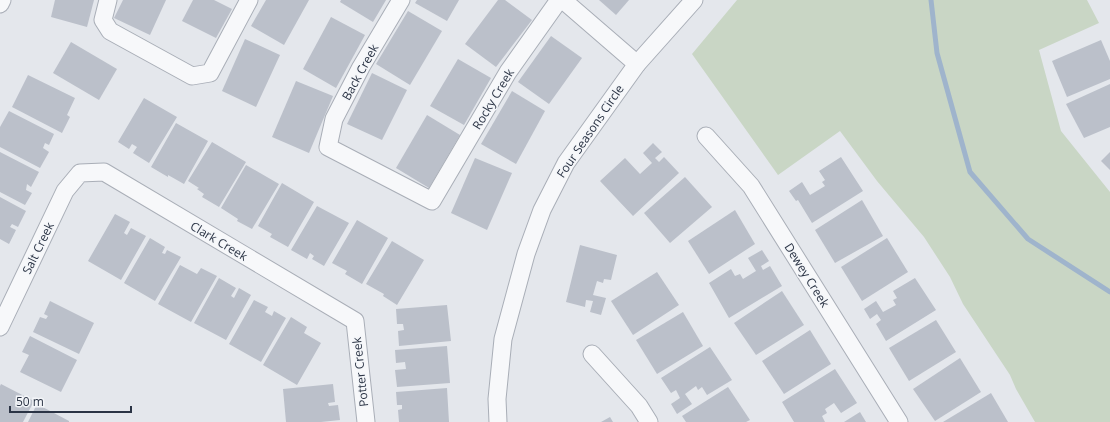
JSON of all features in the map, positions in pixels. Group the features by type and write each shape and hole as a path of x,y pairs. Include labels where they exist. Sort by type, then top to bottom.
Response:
{"street":[{"path":"0,4 2,0"},
{"path":"108,0 103,20 110,31 192,76 210,73 249,0"},
{"name":"Back Creek","path":"401,0 361,67 334,119 328,147 432,201"},
{"name":"Rocky Creek","path":"432,201 508,72 559,0"},
{"path":"563,0 637,64"},
{"name":"Four Seasons Circle","path":"498,422 497,399 503,340 526,254 542,210 566,163 637,64 694,0"},
{"name":"Dewey Creek","path":"706,136 751,186 899,422"},
{"name":"Clark Creek","path":"80,173 104,172 355,322"},
{"name":"Salt Creek","path":"0,327 65,191 80,173"},
{"name":"Potter Creek","path":"355,322 366,422"},
{"path":"592,354 639,406 649,422"}],"green space":[{"path":"737,0 1087,0 1099,23 1039,50 1061,131 1110,192 1110,422 1035,422 1016,389 1010,375 963,304 950,277 924,237 877,181 840,131 778,175 692,54"}],"building":[{"path":"55,0 94,0 87,27 51,17"},
{"path":"123,0 166,0 150,35 114,18"},
{"path":"193,0 214,0 232,9 216,38 182,21"},
{"path":"266,0 309,0 284,45 251,26"},
{"path":"341,0 386,0 373,22 340,2"},
{"path":"417,0 459,0 447,21 415,3"},
{"path":"498,0 505,0 532,20 496,67 465,44"},
{"path":"599,0 629,0 616,15"},
{"path":"408,11 442,31 410,85 376,64"},
{"path":"331,17 365,35 336,88 303,69"},
{"path":"551,36 582,58 549,104 518,82"},
{"path":"245,39 280,55 256,107 222,91"},
{"path":"1101,40 1110,61 1110,79 1067,97 1052,61"},
{"path":"71,42 117,69 99,100 53,73"},
{"path":"458,59 491,78 464,125 430,106"},
{"path":"372,73 407,90 382,140 347,124"},
{"path":"28,75 75,98 67,115 70,117 62,133 12,107"},
{"path":"296,81 333,96 309,153 272,137"},
{"path":"1110,84 1110,127 1084,138 1066,104"},
{"path":"512,91 545,111 516,164 481,144"},
{"path":"144,98 177,117 149,163 133,153 137,147 132,144 129,149 118,142"},
{"path":"9,111 54,134 49,145 45,143 43,148 49,152 40,168 0,147 0,127"},
{"path":"427,115 460,135 429,188 396,168"},
{"path":"176,123 208,141 184,184 151,167"},
{"path":"212,142 246,162 219,207 202,197 204,194 197,189 199,188 188,181"},
{"path":"653,143 662,152 655,158 659,162 664,157 679,173 633,216 600,181 625,158 640,174 652,163 643,153"},
{"path":"0,152 39,172 31,187 27,184 26,190 32,193 25,205 0,192"},
{"path":"1110,152 1110,170 1101,161"},
{"path":"841,157 863,191 812,223 798,200 796,201 789,191 802,182 810,195 825,186 822,182 825,180 819,171"},
{"path":"475,158 512,173 487,230 451,213"},
{"path":"246,165 279,184 252,229 237,221 238,219 221,208"},
{"path":"685,177 712,207 670,243 644,213"},
{"path":"282,183 314,202 288,247 270,237 272,234 258,226"},
{"path":"0,197 26,211 18,227 12,224 10,227 16,230 9,244 0,239"},
{"path":"862,200 883,236 835,263 815,230"},
{"path":"317,206 349,223 324,266 312,259 314,256 310,253 307,259 291,250"},
{"path":"735,210 755,244 709,274 688,241"},
{"path":"115,214 130,222 124,233 127,235 131,228 146,236 121,280 88,261"},
{"path":"357,220 388,238 362,284 345,274 347,271 332,263"},
{"path":"150,238 165,247 162,253 165,254 167,250 181,257 155,301 124,283"},
{"path":"887,238 908,272 862,301 841,267"},
{"path":"392,241 424,260 397,305 383,296 384,294 366,284"},
{"path":"580,245 617,255 611,280 604,279 603,283 597,281 593,295 606,298 601,315 590,312 593,301 586,300 585,307 566,302"},
{"path":"762,250 769,261 761,266 763,270 770,266 782,286 729,318 709,283 731,269 735,276 740,274 743,279 756,271 748,258"},
{"path":"180,265 197,274 201,268 217,276 191,322 158,304"},
{"path":"657,272 679,305 633,335 611,301"},
{"path":"219,278 236,288 231,296 234,298 239,288 251,295 226,340 194,323"},
{"path":"915,278 936,310 886,341 876,324 881,320 877,314 870,319 864,309 876,301 883,312 896,305 893,300 897,298 893,291"},
{"path":"782,291 804,325 756,355 734,323"},
{"path":"254,300 268,307 265,312 272,316 274,311 286,318 261,362 229,344"},
{"path":"50,301 94,323 79,354 33,332 40,317 46,319 48,316 44,314"},
{"path":"447,305 451,341 399,346 398,331 404,330 403,324 397,324 396,309"},
{"path":"683,312 703,346 657,374 636,340"},
{"path":"291,317 307,327 304,333 321,343 297,385 263,365"},
{"path":"936,320 956,352 909,381 889,348"},
{"path":"810,330 831,364 784,394 762,361"},
{"path":"30,336 77,360 61,392 20,372 29,355 22,352"},
{"path":"447,346 450,383 397,387 395,370 406,369 405,362 396,363 395,350"},
{"path":"710,347 732,380 707,395 702,387 698,390 696,386 685,394 692,404 677,414 671,404 680,398 676,390 671,393 661,378"},
{"path":"960,358 981,392 935,421 913,389"},
{"path":"835,369 857,403 841,413 834,403 825,409 827,413 822,416 825,422 794,422 782,402"},
{"path":"1,384 34,401 23,422 0,422"},
{"path":"333,384 335,402 328,403 329,406 338,405 340,420 321,422 286,422 283,389"},
{"path":"728,387 750,420 746,422 686,422 682,416"},
{"path":"447,388 449,422 399,422 398,410 402,409 402,405 397,405 396,392"},
{"path":"991,393 1008,422 943,422"},
{"path":"37,404 69,421 69,422 28,422"},
{"path":"860,412 866,422 844,422"},
{"path":"610,417 613,422 601,422"}],"waterway":[{"path":"931,0 937,53 970,172 1028,239 1110,292"}]}
